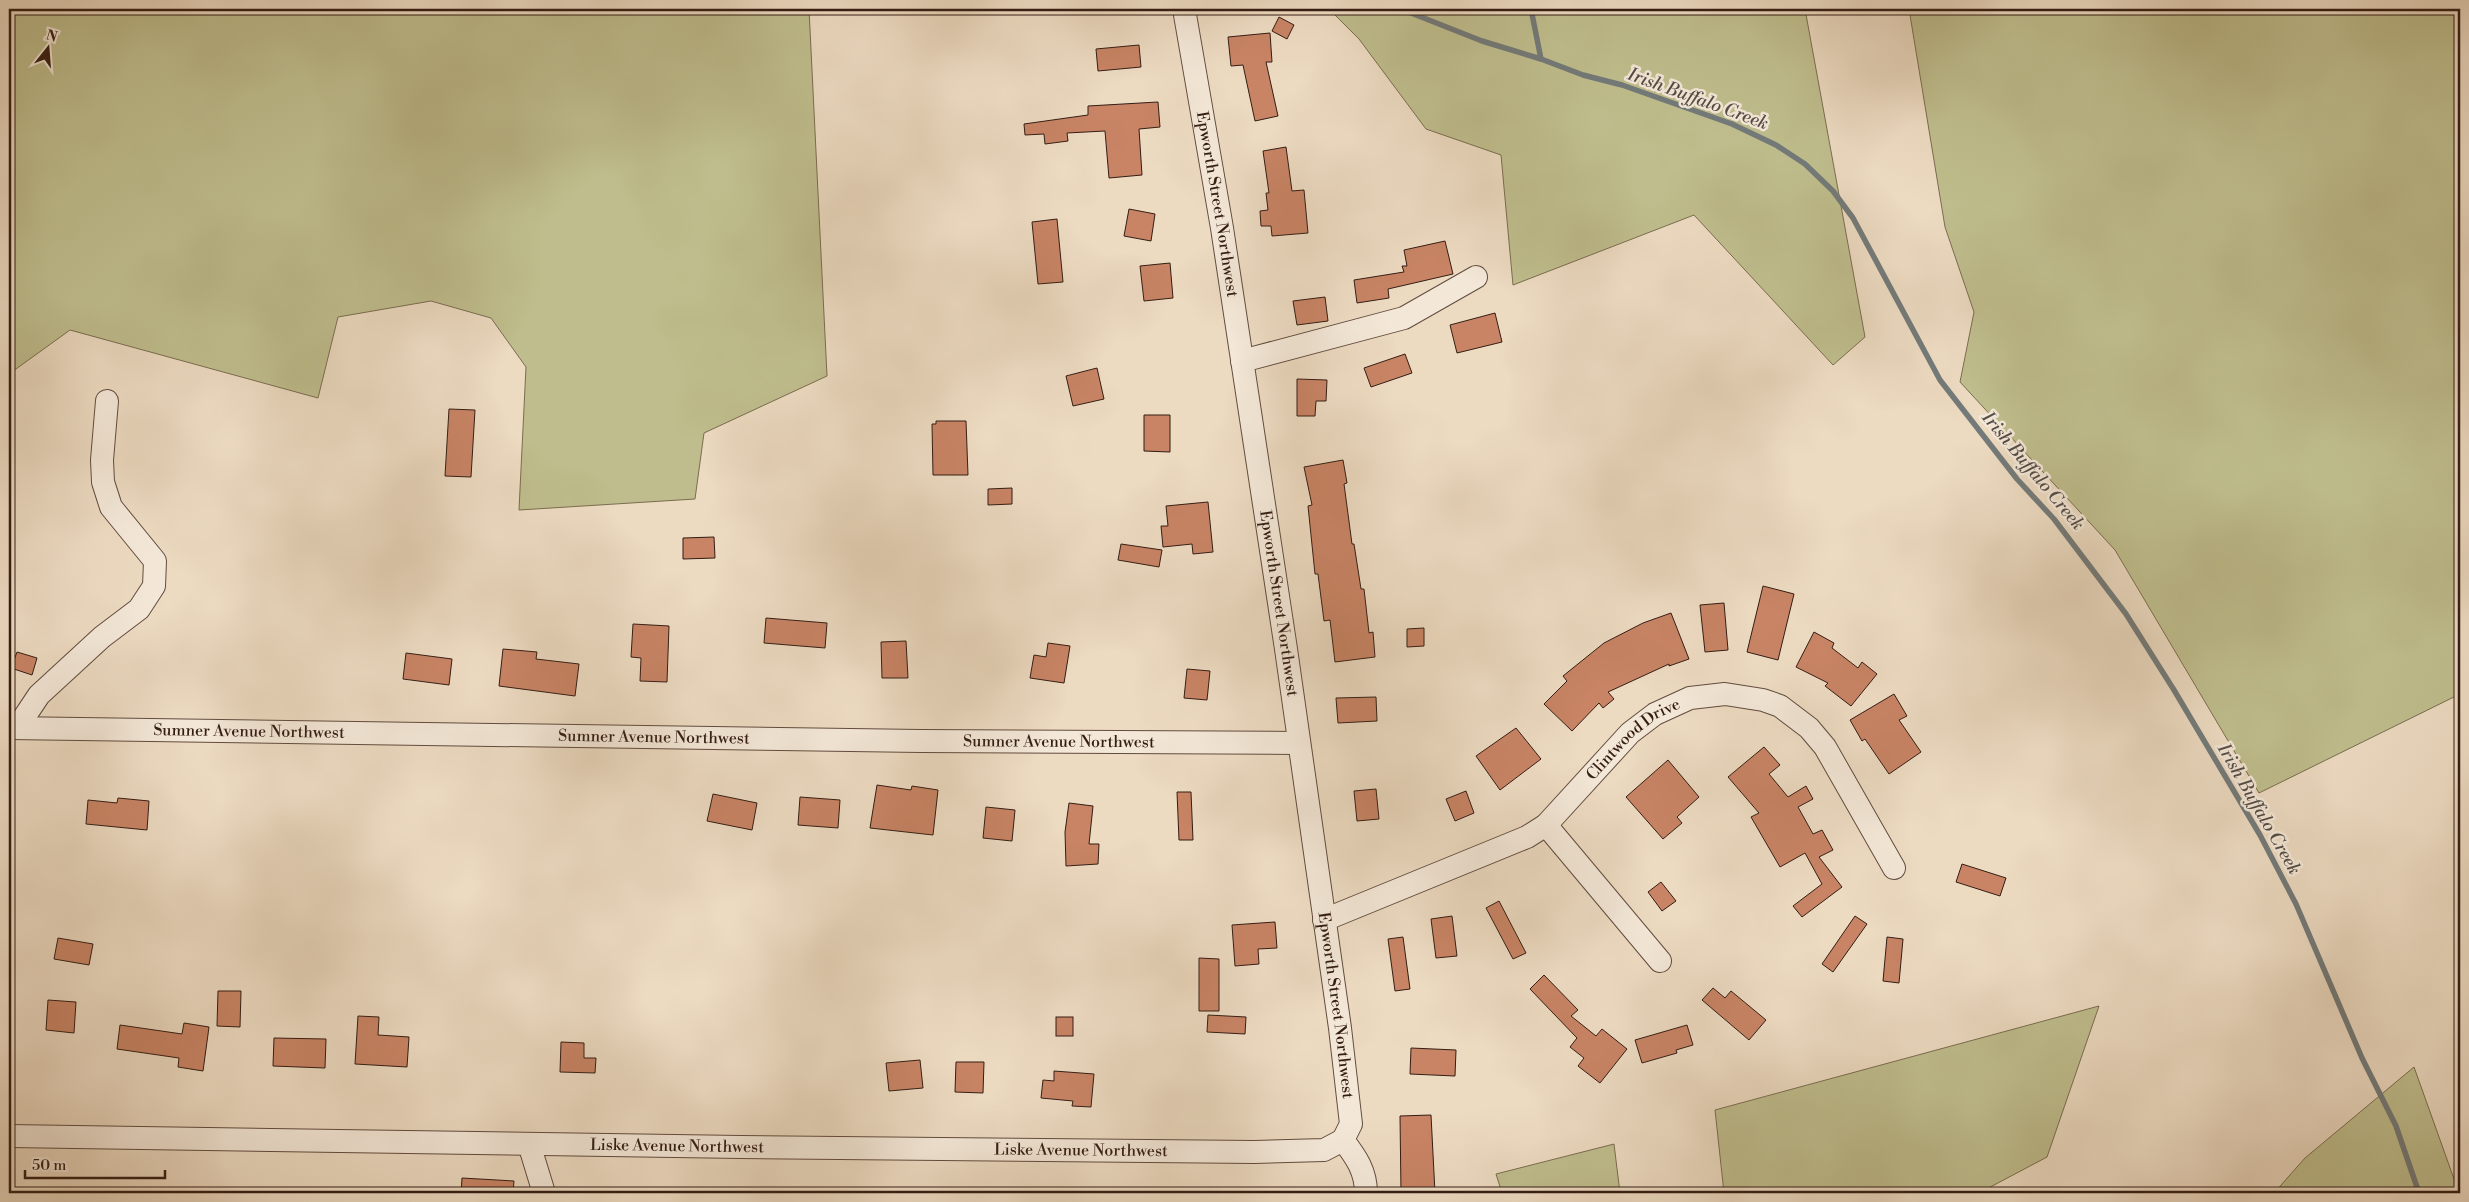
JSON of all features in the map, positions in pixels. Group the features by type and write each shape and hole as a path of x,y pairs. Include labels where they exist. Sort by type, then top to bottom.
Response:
{"street":[{"name":"Epworth Street Northwest","path":"1184,9 1221,220 1286,649 1351,1124 1343,1140"},
{"path":"1242,361 1404,318 1476,277"},
{"path":"13,728 39,695 102,637 140,609 154,586 155,561 111,507 103,482 102,460 107,400"},
{"name":"Clintwood Drive","path":"1324,920 1527,837 1546,825 1630,733 1655,714 1690,698 1725,694 1763,700 1780,706 1809,728 1825,747 1894,868"},
{"name":"Sumner Avenue Northwest","path":"13,728 931,741 1298,743"},
{"path":"1546,825 1660,961"},
{"name":"Liske Avenue Northwest","path":"9,1136 529,1144 1301,1152 1324,1150 1343,1140"},
{"path":"1343,1140 1359,1161 1366,1183 1366,1193"},
{"path":"529,1144 544,1193"}],"shaded area":[{"path":"9,9 809,9 827,376 704,433 695,499 519,510 526,367 491,318 431,301 338,317 318,398 70,330 9,374"},
{"path":"1329,9 1805,9 1865,337 1833,365 1694,215 1513,285 1501,155 1426,129 1359,39"},
{"path":"1909,9 2460,9 2460,694 2259,793 2115,550 1960,382 1974,312 1945,227"},
{"path":"2099,1006 2047,1157 1979,1193 1724,1193 1715,1110"},
{"path":"2414,1067 2459,1193 2274,1193 2305,1158"},
{"path":"1614,1144 1620,1193 1502,1193 1496,1174"}],"building":[{"path":"1279,17 1294,25 1287,39 1272,31"},
{"path":"1270,33 1272,62 1266,62 1278,116 1255,121 1243,65 1231,66 1228,37"},
{"path":"1139,45 1141,67 1098,71 1096,49"},
{"path":"1158,102 1160,127 1139,129 1142,175 1109,178 1105,131 1067,133 1068,141 1045,144 1044,134 1025,135 1024,124 1088,115 1088,106"},
{"path":"1286,147 1292,191 1304,190 1308,233 1272,236 1271,226 1261,226 1260,211 1268,210 1266,193 1269,193 1263,151"},
{"path":"1129,209 1155,214 1151,241 1124,236"},
{"path":"1057,219 1063,282 1038,284 1032,222"},
{"path":"1445,241 1453,274 1388,289 1389,298 1357,303 1354,280 1404,272 1402,266 1407,266 1404,250"},
{"path":"1170,263 1173,298 1144,301 1140,266"},
{"path":"1325,297 1328,321 1297,325 1293,301"},
{"path":"1495,313 1502,342 1457,353 1450,325"},
{"path":"1405,354 1412,373 1371,387 1364,368"},
{"path":"1097,368 1104,399 1073,406 1066,376"},
{"path":"1297,379 1327,380 1326,401 1316,401 1315,416 1297,416"},
{"path":"449,409 475,410 471,477 445,476"},
{"path":"1144,415 1170,415 1170,452 1144,451"},
{"path":"936,421 966,421 968,475 933,475 932,424 936,424"},
{"path":"1343,460 1347,483 1344,484 1352,544 1354,544 1361,589 1364,589 1369,633 1373,632 1375,657 1335,662 1330,620 1324,621 1318,574 1315,574 1308,506 1312,505 1304,467"},
{"path":"1012,488 1012,504 988,505 988,489"},
{"path":"1208,502 1213,552 1193,554 1192,544 1163,547 1161,526 1168,526 1166,506"},
{"path":"714,537 715,558 683,559 683,538"},
{"path":"1121,544 1162,550 1159,567 1118,560"},
{"path":"1763,586 1794,594 1778,660 1747,652"},
{"path":"1724,603 1728,650 1705,652 1700,605"},
{"path":"1671,613 1689,659 1669,666 1669,664 1608,692 1614,699 1603,708 1599,703 1572,731 1544,704 1567,681 1563,676 1604,643 1643,623"},
{"path":"766,618 827,623 825,648 764,643"},
{"path":"633,624 669,626 667,682 640,681 641,658 631,657"},
{"path":"1424,628 1424,646 1407,647 1407,629"},
{"path":"1814,632 1834,643 1832,648 1858,668 1862,662 1877,674 1851,706 1825,686 1828,683 1796,667"},
{"path":"906,641 908,678 882,678 881,642"},
{"path":"1048,643 1070,646 1064,683 1030,678 1034,655 1046,657"},
{"path":"503,649 537,652 536,659 579,664 575,696 499,686"},
{"path":"17,652 37,658 32,675 11,668"},
{"path":"406,653 452,659 449,685 403,679"},
{"path":"1187,669 1210,671 1207,700 1184,698"},
{"path":"1894,694 1907,716 1899,720 1921,752 1889,774 1865,739 1862,741 1850,720"},
{"path":"1376,697 1377,721 1338,723 1336,698"},
{"path":"1516,728 1541,759 1500,790 1476,756"},
{"path":"1764,747 1780,765 1769,774 1788,797 1806,786 1813,799 1798,807 1813,834 1822,830 1833,850 1819,857 1842,887 1802,917 1793,906 1822,884 1805,853 1780,867 1751,817 1759,813 1728,777"},
{"path":"1668,760 1699,797 1677,817 1682,823 1663,839 1626,797"},
{"path":"877,785 911,790 912,786 938,790 933,835 870,828"},
{"path":"1376,789 1379,819 1357,821 1354,791"},
{"path":"1466,791 1474,813 1455,821 1446,799"},
{"path":"1177,792 1191,792 1193,840 1179,840"},
{"path":"713,794 757,803 752,830 707,821"},
{"path":"800,797 840,800 838,828 798,825"},
{"path":"118,798 149,801 147,830 86,824 88,800 117,803"},
{"path":"1069,803 1093,806 1089,844 1099,844 1098,864 1066,866 1065,832"},
{"path":"986,807 1015,810 1012,841 983,838"},
{"path":"1962,864 2006,878 2000,896 1956,882"},
{"path":"1661,882 1676,901 1662,911 1648,892"},
{"path":"1499,901 1526,953 1513,959 1486,908"},
{"path":"1452,916 1457,956 1436,958 1431,919"},
{"path":"1855,916 1867,924 1833,972 1822,964"},
{"path":"1275,922 1277,948 1258,949 1259,964 1235,966 1232,925"},
{"path":"1403,937 1410,989 1395,991 1388,939"},
{"path":"1887,937 1903,939 1899,983 1883,981"},
{"path":"58,938 93,944 89,965 54,959"},
{"path":"1199,958 1219,959 1219,1011 1199,1011"},
{"path":"1544,975 1578,1010 1571,1016 1596,1036 1602,1029 1627,1049 1600,1083 1578,1066 1584,1058 1570,1047 1577,1038 1530,989"},
{"path":"1713,988 1725,998 1731,991 1766,1020 1749,1040 1702,1000"},
{"path":"218,991 241,991 240,1027 217,1026"},
{"path":"48,1000 76,1002 74,1033 46,1030"},
{"path":"1208,1015 1246,1017 1245,1034 1207,1032"},
{"path":"358,1016 379,1017 378,1035 409,1037 407,1067 355,1064"},
{"path":"1056,1017 1073,1017 1073,1036 1056,1036"},
{"path":"184,1023 209,1027 203,1071 178,1067 179,1058 117,1049 120,1025 182,1034"},
{"path":"1687,1025 1693,1045 1676,1050 1677,1053 1642,1063 1635,1040"},
{"path":"274,1038 326,1039 325,1068 273,1066"},
{"path":"561,1042 584,1043 584,1058 596,1058 595,1073 560,1072"},
{"path":"1411,1048 1456,1050 1455,1076 1410,1074"},
{"path":"920,1060 923,1088 889,1091 886,1063"},
{"path":"956,1062 984,1062 983,1093 955,1092"},
{"path":"1054,1071 1094,1074 1091,1107 1072,1106 1073,1101 1041,1098 1043,1080 1054,1081"},
{"path":"1431,1115 1435,1193 1401,1193 1400,1116"},
{"path":"462,1178 514,1181 513,1193 461,1193"}],"waterway":[{"name":"Irish Buffalo Creek","path":"1401,9 1482,41 1541,59 1583,75 1622,85 1732,124 1776,145 1805,164 1833,191 1853,218 1940,380 2017,479 2054,519 2126,614 2174,690 2260,835 2296,904 2362,1058 2396,1126 2419,1193"},
{"path":"1531,9 1541,59"}]}
